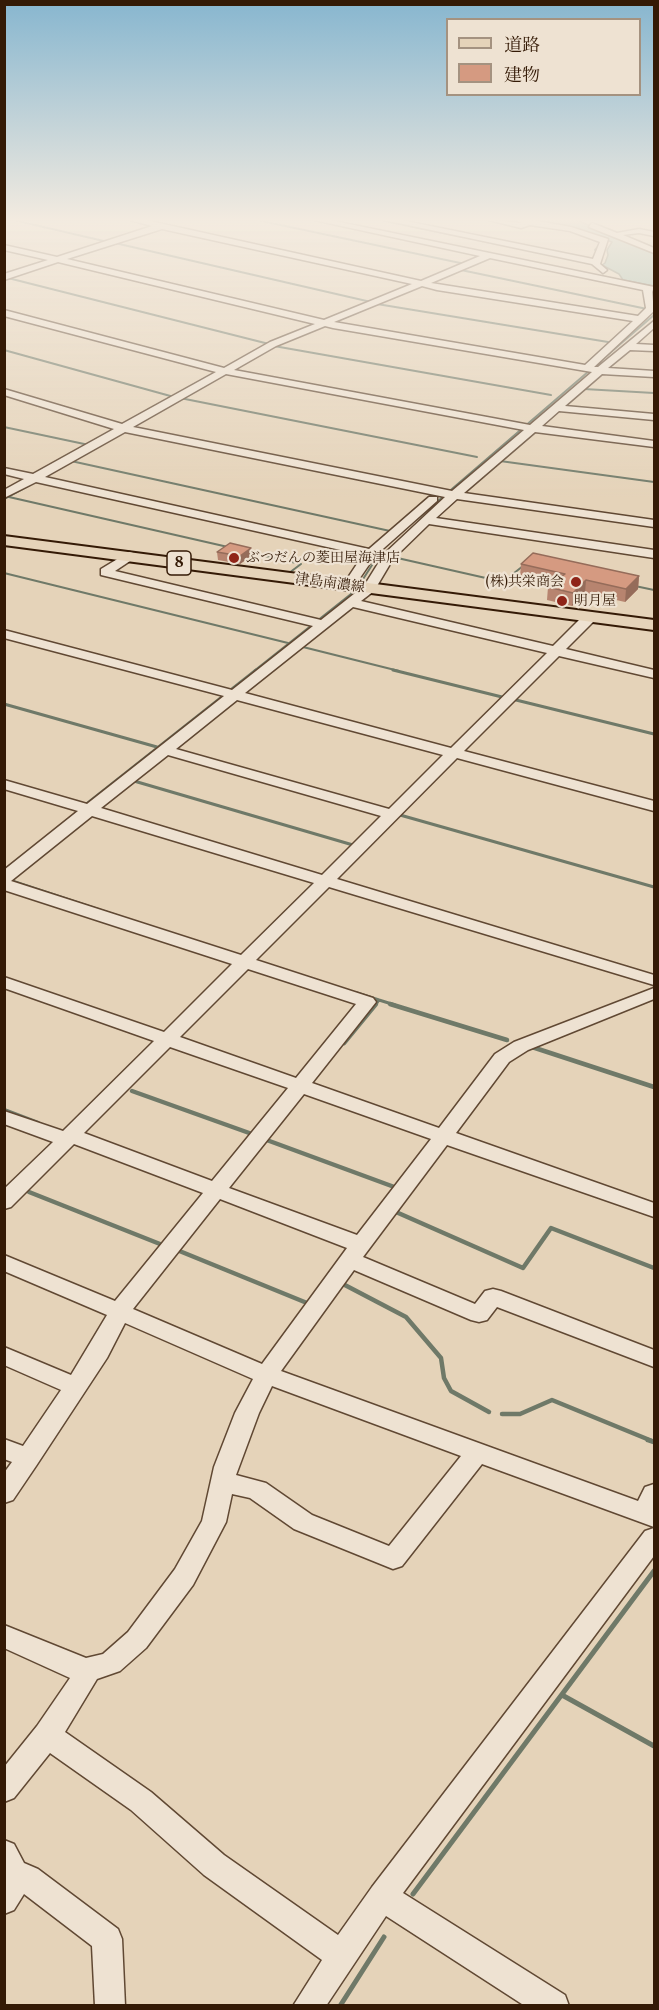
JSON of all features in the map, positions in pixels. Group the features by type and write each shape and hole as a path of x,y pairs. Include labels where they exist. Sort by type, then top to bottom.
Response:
{"main road":[{"name":"津島南濃線","path":"4,540 654,625"}],"street":[{"path":"4,313 225,371 526,427 654,444"},
{"path":"282,313 325,323 593,370 654,374"},
{"path":"4,495 273,344 350,313"},
{"path":"601,313 640,319"},
{"path":"526,427 558,408 647,313"},
{"path":"4,1493 76,1387 120,1311 221,1192 304,1088 367,1002 5,880 84,809 165,750 229,694 317,623 350,602 359,586 371,553 447,494 593,370 628,347 654,324"},
{"path":"628,347 654,348"},
{"path":"4,392 123,428 447,494 654,524"},
{"path":"558,408 654,417"},
{"path":"4,471 371,553"},
{"path":"359,586 426,520 447,494"},
{"path":"426,520 654,554"},
{"path":"129,556 105,572 317,623"},
{"path":"350,602 654,674"},
{"path":"4,1202 590,616"},
{"path":"4,634 654,806"},
{"path":"165,750 393,815"},
{"path":"4,784 654,980"},
{"path":"4,982 654,1210"},
{"path":"4,1636 67,1665 86,1670 111,1663 137,1640 184,1577 214,1522 223,1482 247,1413 266,1375 355,1252 502,1058 521,1046 654,993"},
{"path":"4,1117 221,1192 355,1252 480,1314 493,1298 654,1359"},
{"path":"4,1263 266,1375 479,1451 651,1508"},
{"path":"4,1355 76,1387"},
{"path":"4,1448 28,1459"},
{"path":"223,1482 257,1490 303,1522 393,1559 479,1451"},
{"path":"308,2006 382,1897 654,1538"},
{"path":"4,1789 47,1734 82,1683 86,1670"},
{"path":"47,1734 141,1801 214,1864 342,1956"},
{"path":"8,1876 28,1879 106,1939 110,2006"},
{"path":"382,1897 554,2006"}],"building":[{"path":"230,543 251,548 240,556 217,552"},
{"path":"533,553 639,576 626,589 586,580 573,593 548,587 565,574 521,564"}],"waterway":[{"path":"146,313 269,344"},
{"path":"332,323 356,313"},
{"path":"430,313 608,342"},
{"path":"416,520 654,315"},
{"path":"274,346 551,395"},
{"path":"4,350 174,397"},
{"path":"584,389 654,393"},
{"path":"180,398 477,457"},
{"path":"4,427 89,445"},
{"path":"71,461 390,531"},
{"path":"500,461 654,482"},
{"path":"4,499 30,485"},
{"path":"9,497 228,547"},
{"path":"254,671 356,590 383,548"},
{"path":"247,552 301,564 289,573"},
{"path":"393,557 499,581 504,581 523,566"},
{"path":"4,573 288,643"},
{"path":"635,586 654,590"},
{"path":"299,646 399,671"},
{"path":"84,806 256,670"},
{"path":"393,670 502,697"},
{"path":"516,700 654,734"},
{"path":"4,704 157,747"},
{"path":"134,781 353,845"},
{"path":"400,815 654,887"},
{"path":"9,880 121,917"},
{"path":"357,993 379,1000"},
{"path":"375,1005 379,1000"},
{"path":"379,1000 395,1005"},
{"path":"344,1043 376,1004"},
{"path":"390,1004 507,1040"},
{"path":"532,1047 654,1087"},
{"path":"132,1091 252,1134"},
{"path":"4,1110 38,1123"},
{"path":"264,1139 397,1188"},
{"path":"29,1192 165,1246"},
{"path":"398,1209 396,1212 523,1268 551,1228 654,1268"},
{"path":"177,1250 307,1303"},
{"path":"341,1283 406,1317 441,1358 444,1378 451,1391 489,1412"},
{"path":"502,1414 520,1414 552,1400 652,1441"},
{"path":"648,1440 654,1442"},
{"path":"413,1894 654,1571"},
{"path":"562,1695 654,1746"},
{"path":"340,2006 384,1937"}],"place":[{"name":"ぶつだんの菱田屋海津店","path":"234,558"},
{"name":"(株)共栄商会","path":"576,582"},
{"name":"明月屋","path":"562,601"}]}
